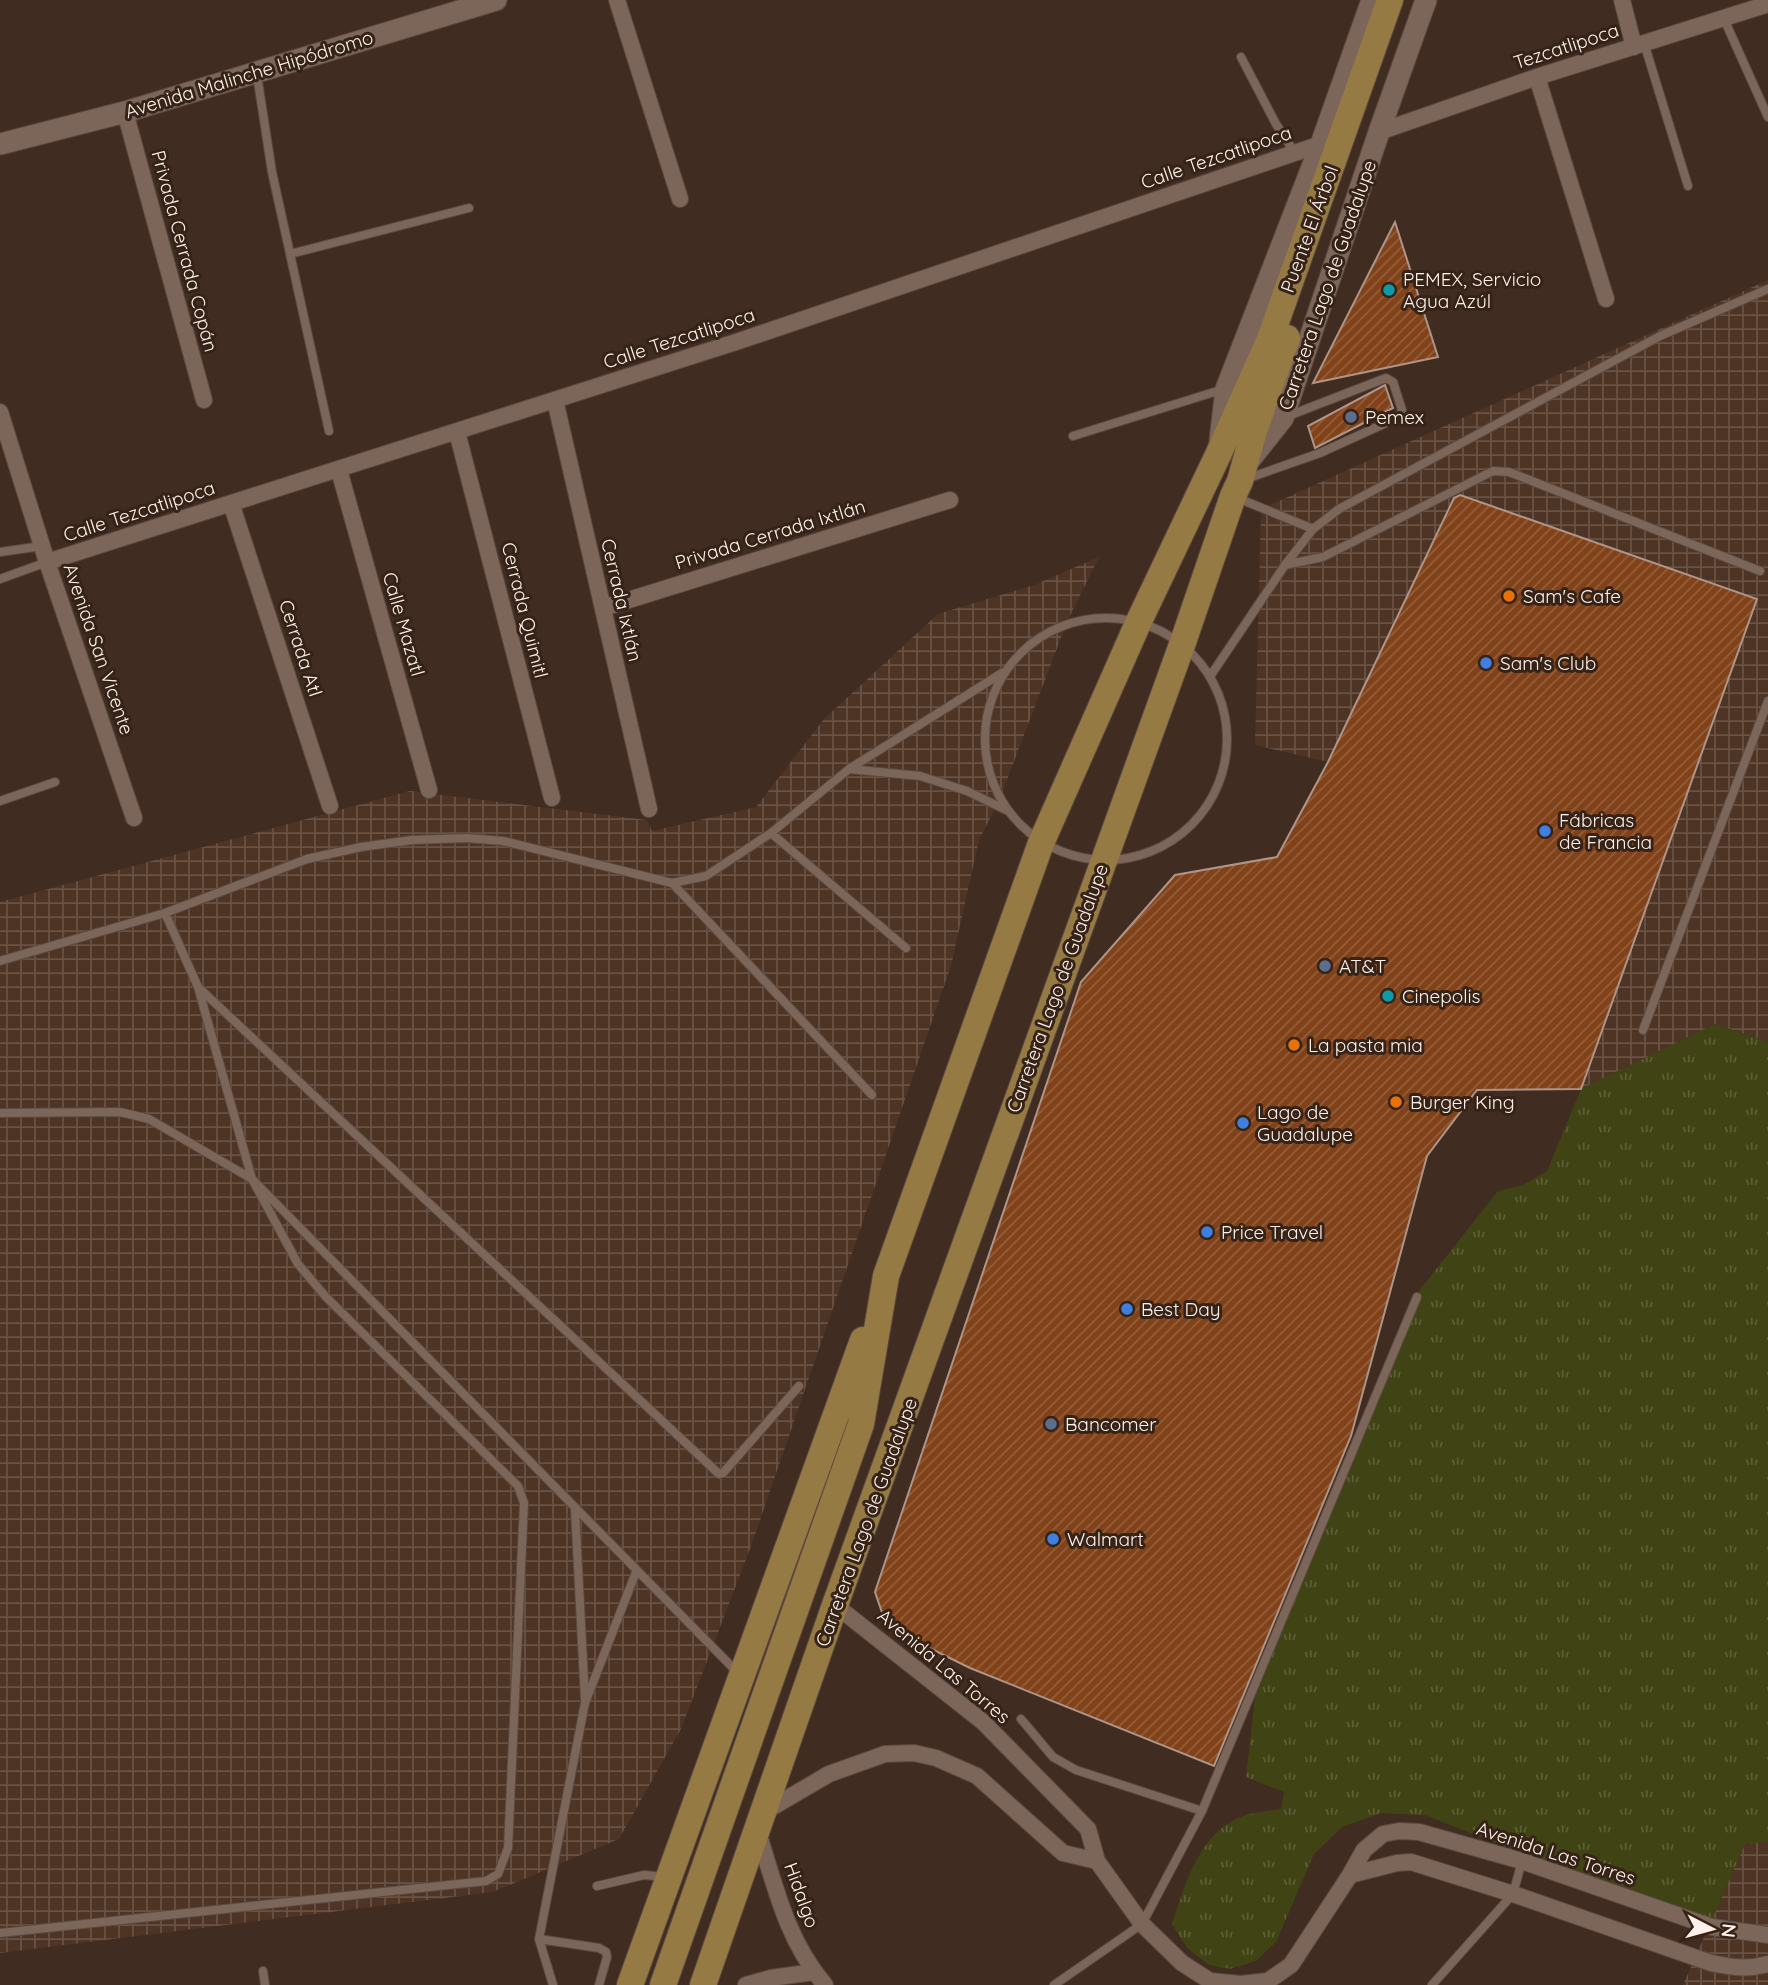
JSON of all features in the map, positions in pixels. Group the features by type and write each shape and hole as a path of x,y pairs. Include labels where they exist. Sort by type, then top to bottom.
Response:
{"main road":[{"name":"Puente El Árbol","path":"1239,481 1300,275 1390,0"},
{"name":"Puente El Árbol","path":"1218,456 1300,275 1406,0"},
{"name":"Carretera Lago de Guadalupe","path":"663,1985 861,1424 886,1276 1041,843 1139,621 1218,456"},
{"name":"Carretera Lago de Guadalupe","path":"702,1985 835,1605 1239,481"},
{"path":"630,1985 886,1276"}],"street":[{"name":"Avenida Malinche Hipódromo","path":"0,144 125,112 496,0"},
{"path":"617,0 680,199"},
{"name":"Carretera Lago de Guadalupe","path":"1218,456 1226,388 1321,144 1372,0"},
{"name":"Carretera Lago de Guadalupe","path":"1239,481 1283,418 1426,0"},
{"path":"1622,0 1639,45"},
{"name":"Tezcatlipoca","path":"1379,132 1537,77 1768,4"},
{"path":"1537,77 1606,299"},
{"name":"Privada Cerrada Copán","path":"125,112 204,400"},
{"name":"Calle Tezcatlipoca","path":"47,562 736,342 1321,144"},
{"name":"Cerrada Ixtlán","path":"555,400 649,809"},
{"name":"Avenida San Vicente","path":"0,412 47,562 134,818"},
{"name":"Cerrada Quimitl","path":"457,432 552,799"},
{"name":"Calle Mazatl","path":"339,470 429,790"},
{"name":"Privada Cerrada Ixtlán","path":"603,608 950,500"},
{"name":"Cerrada Atl","path":"231,503 330,806"},
{"name":"Avenida Las Torres","path":"835,1605 983,1722 1088,1829 1097,1861 1142,1924 1182,1963 1210,1981 1241,1984 1268,1981 1291,1965 1364,1850 1383,1834 1399,1831 1419,1832 1522,1861 1712,1927 1768,1935"},
{"path":"761,1821 829,1774 885,1754 914,1753 936,1758 977,1776 1063,1853 1097,1861"},
{"name":"Hidalgo","path":"761,1821 790,1933 825,1985"},
{"path":"1350,1875 1377,1867 1411,1862 1513,1894 1711,1963 1755,1968 1768,1964"},
{"path":"746,1985 771,1978 814,1972"}],"lane":[{"path":"1724,19 1768,117"},
{"path":"1639,45 1688,186"},
{"path":"1241,57 1276,124 1295,153"},
{"path":"256,72 272,172 329,431"},
{"path":"290,254 469,208"},
{"path":"1211,676 1285,565 1314,529 1339,509 1661,336 1768,289"},
{"path":"1239,481 1320,453 1399,417 1402,410 1393,382 1386,378 1283,418"},
{"path":"1073,436 1226,388"},
{"path":"1285,565 1323,557 1493,471 1509,472 1760,571"},
{"path":"1239,481 1314,529"},
{"path":"0,552 42,546"},
{"path":"0,579 47,562"},
{"path":"0,961 165,913 307,859 361,847 412,840 467,838 503,841 672,883 706,876 771,833 849,769 1002,673 1035,638 1079,618 1139,621 1156,626 1183,642 1211,676 1226,716 1227,760 1212,801 1183,834 1145,855 1102,862 1070,856 1041,843 1006,810 967,791 920,776 849,769"},
{"path":"1002,673 985,718 987,766 1006,810"},
{"path":"1643,1030 1768,701"},
{"path":"0,801 55,782"},
{"path":"771,833 906,948"},
{"path":"672,883 872,1095"},
{"path":"0,1933 486,1881 498,1874 509,1848 524,1503 518,1486 326,1297 298,1264 252,1179 198,987 165,913"},
{"path":"198,987 719,1474 723,1473 799,1385"},
{"path":"0,1113 120,1112 149,1119 252,1179 741,1676"},
{"path":"1054,1985 1142,1924 1202,1811 1417,1297"},
{"path":"575,1509 585,1703"},
{"path":"553,1985 539,1938 585,1703 636,1572"},
{"path":"1021,1719 1053,1757 1076,1770 1202,1811"},
{"path":"1432,1985 1513,1894 1522,1861"},
{"path":"597,1886 644,1875 669,1877"},
{"path":"539,1938 599,1948 606,1952 599,1985"},
{"path":"263,1971 265,1985"}],"shaded area":[{"path":"1768,280 1768,1042 1715,1024 1581,1089 1757,599 1456,494 1328,762 1255,745 1261,509"},
{"path":"1099,557 1067,622 999,801 979,840 951,966 750,1549 681,1729 619,1839 493,1892 0,1953 0,902 410,791 647,820 652,831 756,807 824,719 938,614 1034,585"},
{"path":"1768,1842 1768,1985 1683,1985 1745,1844"}],"green space":[{"path":"1715,1024 1768,1042 1768,1842 1745,1844 1711,1922 1659,1908 1425,1815 1381,1813 1342,1827 1314,1854 1276,1942 1256,1961 1230,1969 1209,1965 1187,1948 1172,1924 1196,1861 1215,1834 1243,1816 1281,1809 1284,1792 1246,1777 1255,1697 1415,1296 1498,1191 1523,1185 1547,1171 1581,1089"}],"building":[{"name":"PEMEX, Servicio Agua Azúl","path":"1395,222 1438,357 1313,383"},
{"name":"Pemex","path":"1385,385 1393,408 1315,448 1308,426"},
{"name":"Lago de Guadalupe","path":"1460,495 1757,599 1581,1089 1477,1090 1427,1156 1351,1436 1214,1766 970,1668 887,1627 875,1592 1081,982 1175,875 1277,857 1328,762 1454,498"}],"place":[{"name":"PEMEX, Servicio Agua Azúl","path":"1389,290"},
{"name":"Pemex","path":"1351,417"},
{"name":"Sam's Cafe","path":"1509,596"},
{"name":"Sam's Club","path":"1486,663"},
{"name":"Fábricas de Francia","path":"1545,831"},
{"name":"AT&T","path":"1325,966"},
{"name":"Cinepolis","path":"1388,996"},
{"name":"La pasta mia","path":"1294,1045"},
{"name":"Burger King","path":"1396,1102"},
{"name":"Lago de Guadalupe","path":"1243,1123"},
{"name":"Price Travel","path":"1207,1232"},
{"name":"Best Day","path":"1127,1309"},
{"name":"Bancomer","path":"1051,1424"},
{"name":"Walmart","path":"1053,1539"}]}
